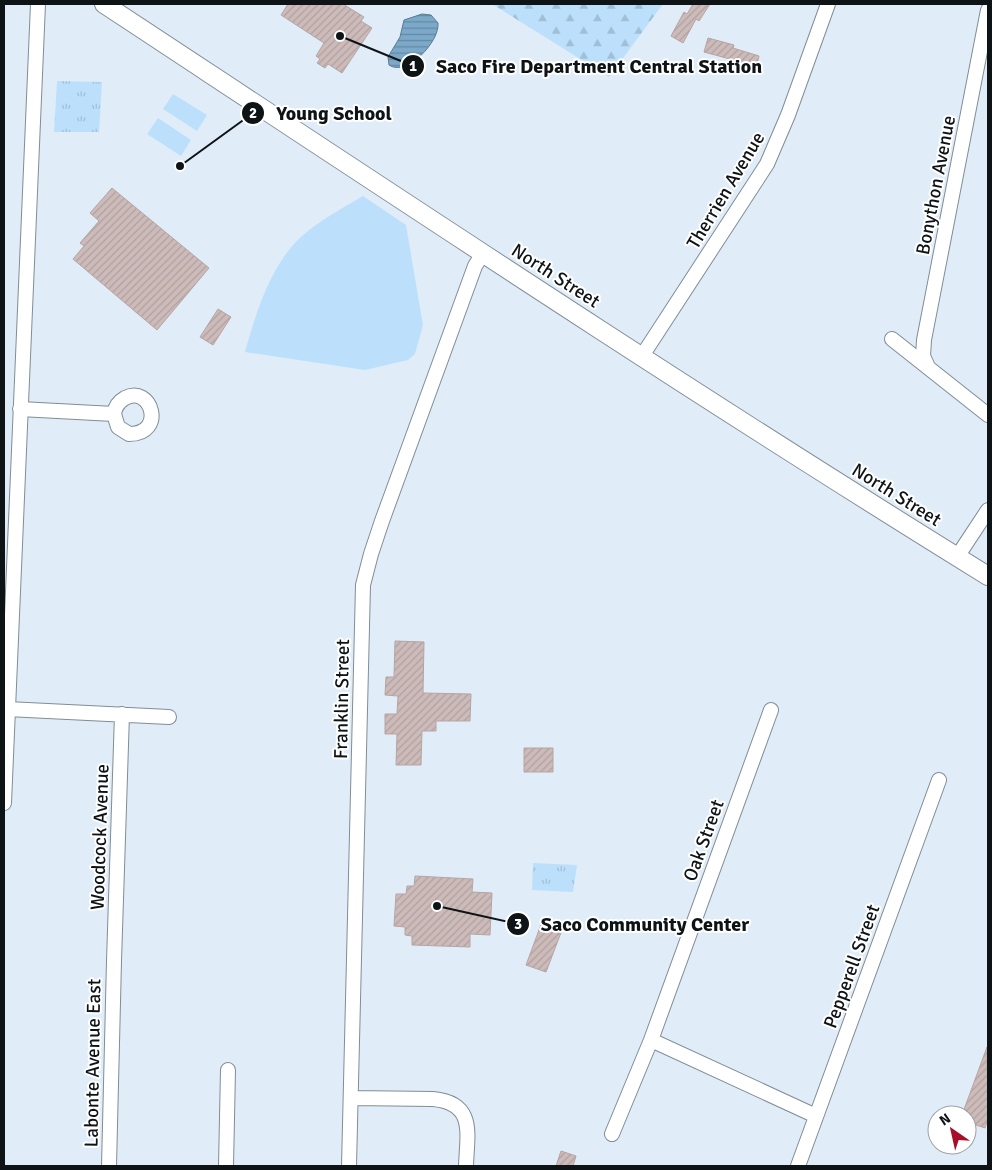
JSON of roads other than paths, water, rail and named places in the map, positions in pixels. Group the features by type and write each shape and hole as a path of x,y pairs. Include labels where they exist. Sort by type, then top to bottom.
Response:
{"main road":[{"name":"North Street","path":"104,4 287,126 642,356 988,576"}],"street":[{"path":"4,803 9,559 20,409 38,4"},
{"name":"Therrien Avenue","path":"642,356 767,164 788,115 828,4"},
{"name":"Bonython Avenue","path":"928,367 923,356 924,340 988,10"},
{"name":"Franklin Street","path":"349,1166 364,585 371,554 394,488 475,266 484,253"},
{"path":"892,339 988,414"},
{"path":"20,409 114,414"},
{"path":"958,557 988,510"},
{"path":"7,709 169,717"},
{"name":"Oak Street","path":"612,1134 651,1040 771,710"},
{"name":"Woodcock Avenue","path":"114,961 122,714"},
{"name":"Pepperell Street","path":"798,1166 939,780"},
{"name":"Labonte Avenue East","path":"109,1166 114,961"},
{"path":"651,1040 816,1116"},
{"path":"226,1166 228,1070"},
{"path":"352,1098 433,1099 457,1106 464,1114 467,1122 466,1166"}],"place":[{"name":"Saco Fire Department Central Station","path":"340,36"},
{"name":"Young School","path":"180,166"},
{"name":"Saco Community Center","path":"437,906"}]}
